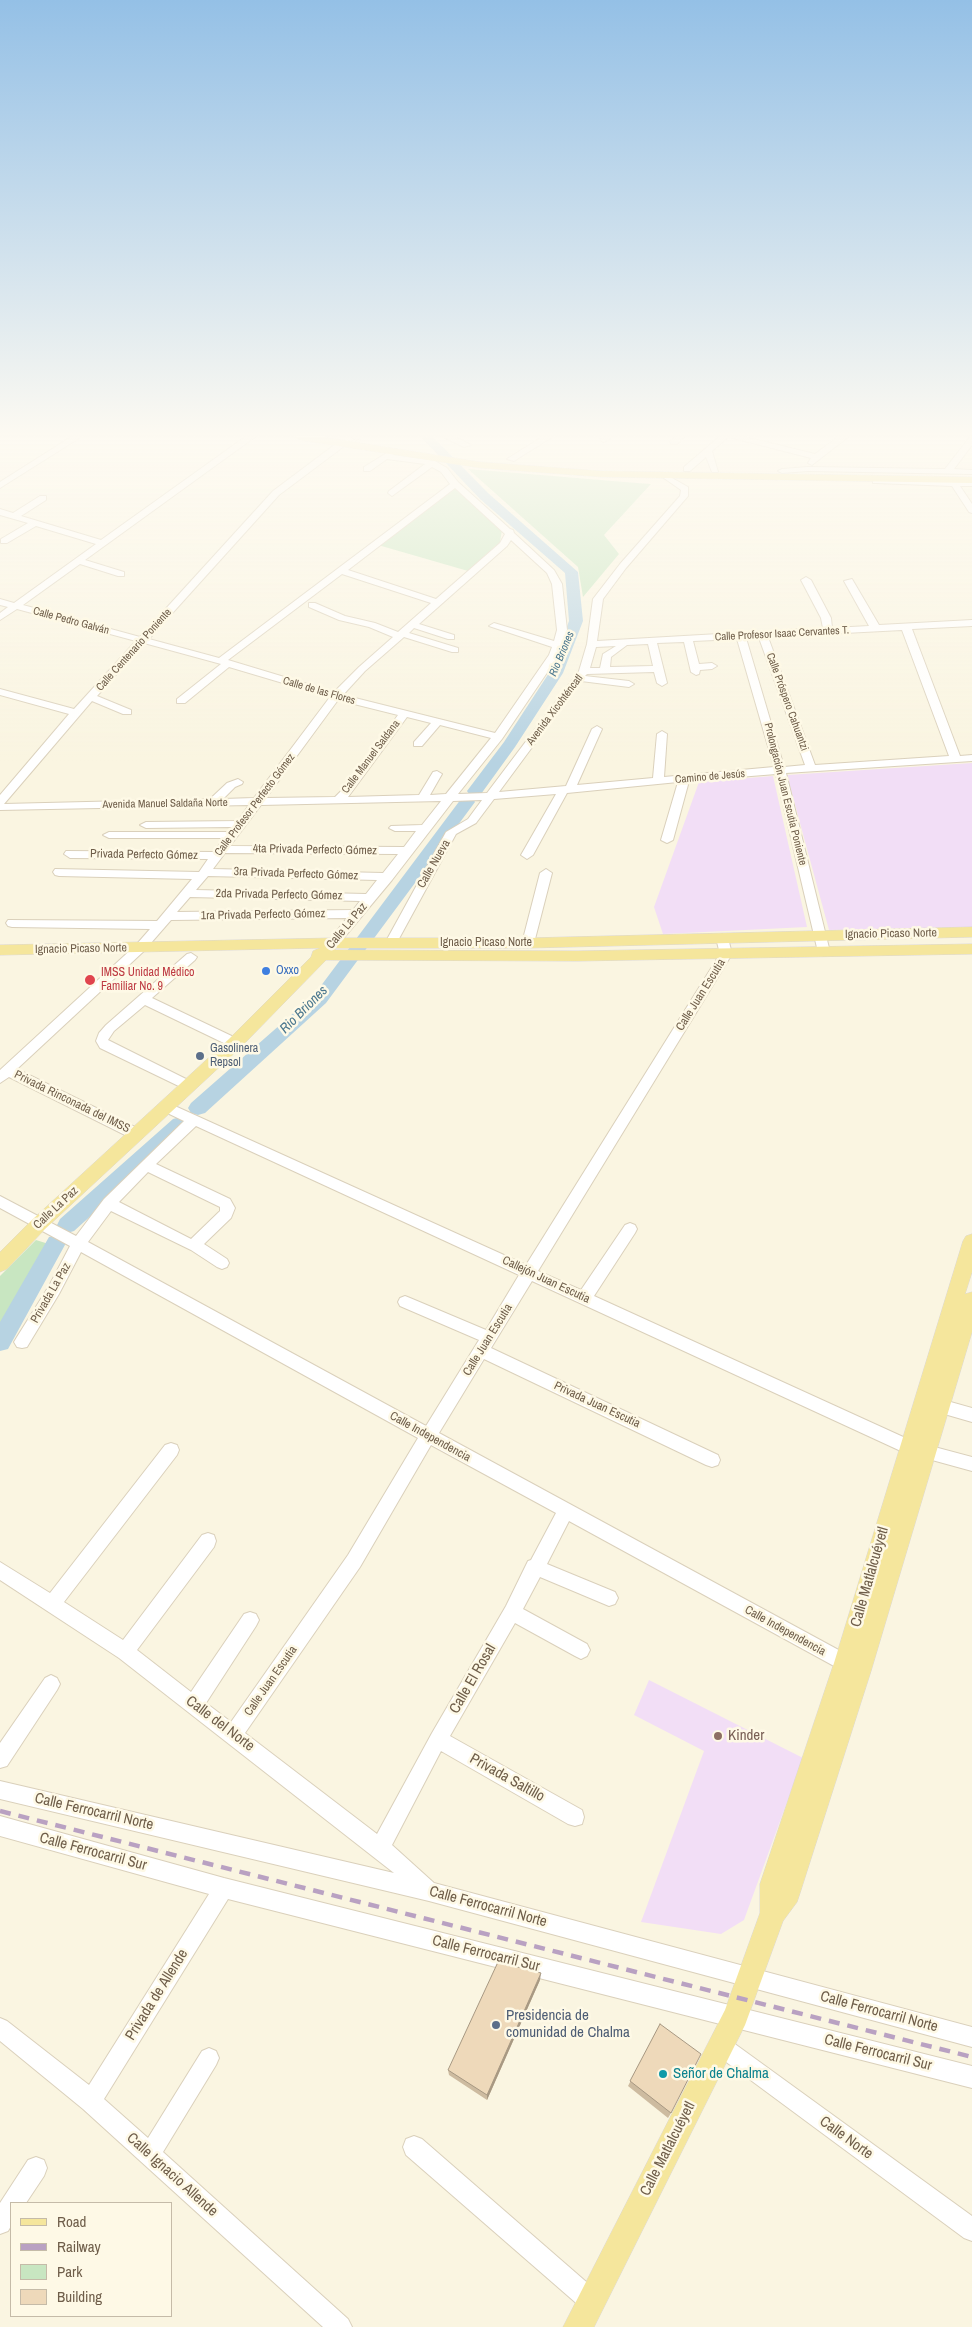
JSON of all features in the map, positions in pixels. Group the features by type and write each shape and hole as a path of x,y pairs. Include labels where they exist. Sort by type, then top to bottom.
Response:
{"main road":[{"name":"Ignacio Picaso Norte","path":"0,950 135,953 191,957 380,947 972,932"},
{"name":"Ignacio Picaso Norte","path":"380,947 726,954 972,949"},
{"name":"Ignacio Picaso Norte","path":"0,959 135,953 338,949"},
{"name":"Calle La Paz","path":"0,1264 39,1224 338,949"},
{"name":"Calle Matlalcuéyetl","path":"578,2327 736,2016 773,1913 788,1893 852,1667 917,1450 972,1241"},
{"name":"Calle Matlalcuéyetl","path":"917,1450 940,1406 972,1300"}],"street":[{"path":"0,617 102,546"},
{"name":"Calle Centenario Poniente","path":"0,802 76,713 228,546"},
{"path":"181,700 224,662 373,546"},
{"name":"Calle Profesor Perfecto Gómez","path":"4,1074 135,953 164,921 233,835 336,696 362,669 502,546"},
{"name":"Calle La Paz","path":"338,949 357,914 498,736 554,655 562,630 557,584 551,572 524,546"},
{"name":"Avenida Xicohténcatl","path":"490,797 582,675 592,644 598,599 641,546"},
{"path":"80,561 121,574"},
{"path":"340,570 437,602"},
{"path":"806,580 826,618 828,632"},
{"path":"849,581 876,629"},
{"name":"Calle Pedro Galván","path":"0,602 142,640"},
{"path":"312,605 342,618 455,650"},
{"name":"Calle Profesor Isaac Cervantes T.","path":"592,644 972,623"},
{"path":"413,625 451,637"},
{"path":"494,626 557,645"},
{"path":"906,627 956,760"},
{"name":"Calle Próspero Cahuantzi","path":"763,636 811,768"},
{"name":"Prolongación Juan Escutia Poniente","path":"742,637 780,770 824,952"},
{"name":"Calle de las Flores","path":"142,640 224,662 336,696 498,736"},
{"path":"688,640 695,669 712,666"},
{"path":"652,642 662,683"},
{"path":"605,670 606,656 622,646 622,643"},
{"path":"582,675 605,670 659,669"},
{"path":"582,675 629,684"},
{"path":"0,692 76,713"},
{"path":"90,698 127,712"},
{"name":"Calle Manuel Saldana","path":"339,799 351,787 404,714"},
{"path":"418,744 438,721"},
{"path":"528,855 566,789 597,729"},
{"path":"658,782 662,734"},
{"name":"Camino de Jesús","path":"449,799 490,797 780,770 972,758"},
{"path":"422,799 437,774"},
{"path":"667,840 684,779"},
{"path":"214,802 231,785 238,782"},
{"name":"Calle Nueva","path":"380,947 452,832 472,821 490,797"},
{"name":"Avenida Manuel Saldaña Norte","path":"0,807 339,799 449,799"},
{"path":"146,825 241,824"},
{"path":"395,828 426,828"},
{"name":"Privada Perfecto Gómez","path":"109,835 233,835"},
{"name":"4ta Privada Perfecto Gómez","path":"219,853 408,851"},
{"name":"Privada Perfecto Gómez","path":"70,854 219,853"},
{"name":"3ra Privada Perfecto Gómez","path":"59,872 388,877"},
{"path":"528,943 546,872"},
{"name":"2da Privada Perfecto Gómez","path":"187,893 370,898"},
{"name":"1ra Privada Perfecto Gómez","path":"12,923 164,921 357,914"},
{"name":"Calle Juan Escutia","path":"234,1734 354,1561 428,1436 726,954 722,938"},
{"path":"189,1086 102,1042 103,1036 110,1028 191,957"},
{"path":"144,999 235,1043"},
{"name":"Privada Rinconada del IMSS","path":"4,1074 136,1134"},
{"name":"Callejón Juan Escutia","path":"166,1107 917,1450 972,1464"},
{"path":"78,1244 109,1204 146,1165 194,1120"},
{"path":"146,1165 225,1203 228,1208 213,1228 194,1245"},
{"name":"Calle Independencia","path":"0,1201 852,1667"},
{"path":"109,1204 188,1244 194,1245 222,1263"},
{"path":"584,1298 630,1229"},
{"name":"Privada La Paz","path":"22,1342 54,1290 78,1244"},
{"name":"Privada Juan Escutia","path":"405,1302 712,1460"},
{"path":"940,1406 972,1415"},
{"path":"52,1604 171,1450"},
{"name":"Calle El Rosal","path":"380,1848 438,1739 512,1612 566,1511"},
{"path":"125,1652 208,1541"},
{"path":"534,1568 609,1598"},
{"name":"Calle del Norte","path":"0,1570 125,1652 380,1848 429,1891"},
{"path":"512,1612 581,1650"},
{"path":"194,1704 250,1620"},
{"path":"0,1759 51,1684"},
{"name":"Privada Saltillo","path":"438,1739 575,1817"},
{"name":"Calle Ferrocarril Norte","path":"0,1790 429,1891 972,2037"},
{"name":"Calle Ferrocarril Sur","path":"0,1826 224,1888 972,2077"},
{"name":"Privada de Allende","path":"91,2101 224,1888"},
{"name":"Calle Ignacio Allende","path":"0,2028 91,2101 340,2327"},
{"name":"Calle Norte","path":"720,2046 972,2230"},
{"path":"150,2154 209,2058"},
{"path":"414,2147 591,2300"},
{"path":"13,2202 36,2168"},
{"path":"0,2223 10,2207"}],"shaded area":[{"path":"972,763 972,927 829,930 787,775"},
{"path":"773,776 807,927 663,934 654,907 699,782"},
{"path":"649,1680 803,1758 744,1920 721,1934 641,1922 704,1751 634,1715"}],"green space":[{"path":"380,546 496,546 468,571"},
{"path":"554,546 612,546 619,554 583,597 578,567"},
{"path":"36,1240 55,1246 0,1342 0,1276"}],"building":[{"name":"Presidencia de comunidad de Chalma","path":"498,1962 541,1973 487,2095 448,2070"},
{"name":"Señor de Chalma","path":"660,2024 701,2054 671,2113 630,2081"}],"waterway":[{"name":"Rio Briones","path":"475,791 510,744 556,673 576,621 571,572 541,546"},
{"name":"Rio Briones","path":"198,1108 320,999 467,802"},
{"name":"Rio Briones","path":"67,1225 180,1124"},
{"name":"Rio Briones","path":"0,1342 56,1243"}],"railway":[{"path":"0,1811 972,2057"}],"place":[{"name":"Oxxo","path":"266,971"},
{"name":"IMSS Unidad Médico Familiar No. 9","path":"90,980"},
{"name":"Gasolinera Repsol","path":"200,1056"},
{"name":"Kinder","path":"718,1736"},
{"name":"Presidencia de comunidad de Chalma","path":"496,2025"},
{"name":"Señor de Chalma","path":"663,2074"}]}
